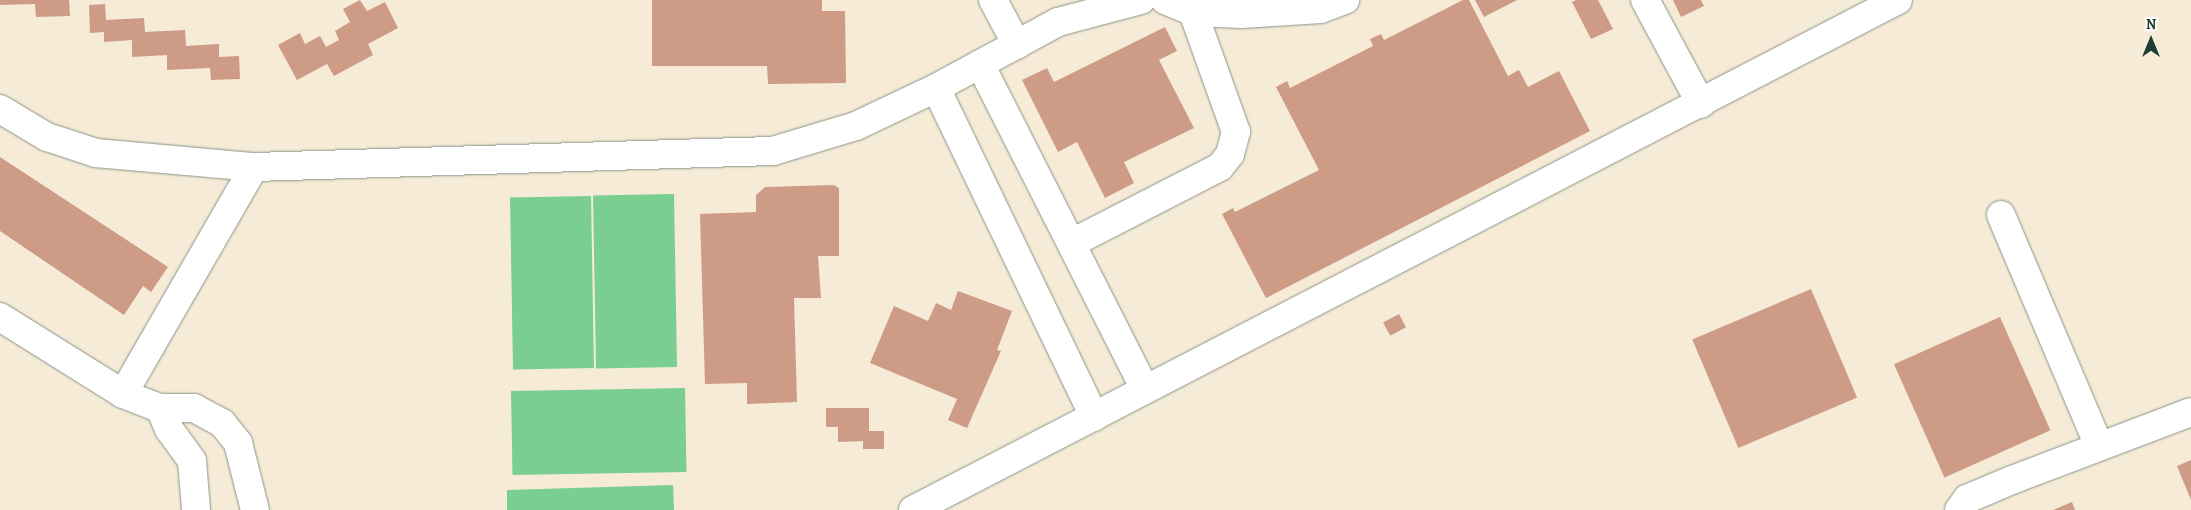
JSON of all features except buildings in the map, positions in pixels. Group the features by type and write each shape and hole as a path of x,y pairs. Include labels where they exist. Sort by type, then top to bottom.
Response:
{"street":[{"path":"993,0 1017,45"},
{"path":"0,110 47,137 96,153 254,167 774,151 856,126 936,88 1058,22 1140,0"},
{"path":"1165,0 1193,12 1242,14 1320,8 1345,0"},
{"path":"1646,0 1701,104"},
{"path":"913,510 1701,104 1898,0"},
{"path":"1072,243 1220,168 1230,154 1236,132 1193,12"},
{"path":"980,64 1146,389"},
{"path":"936,88 1094,417"},
{"path":"123,394 254,167"},
{"path":"2001,215 2099,446"},
{"path":"0,317 123,394 160,408 194,408 222,423 238,443 255,510"},
{"path":"160,408 169,429 192,462 196,510"},
{"path":"1959,510 1967,499 2099,446 2191,412"}],"green space":[{"path":"674,194 677,367 596,368 593,195"},
{"path":"591,196 594,368 513,369 510,197"},
{"path":"685,388 686,472 512,475 511,391"},
{"path":"673,485 674,510 507,510 507,490"}]}
